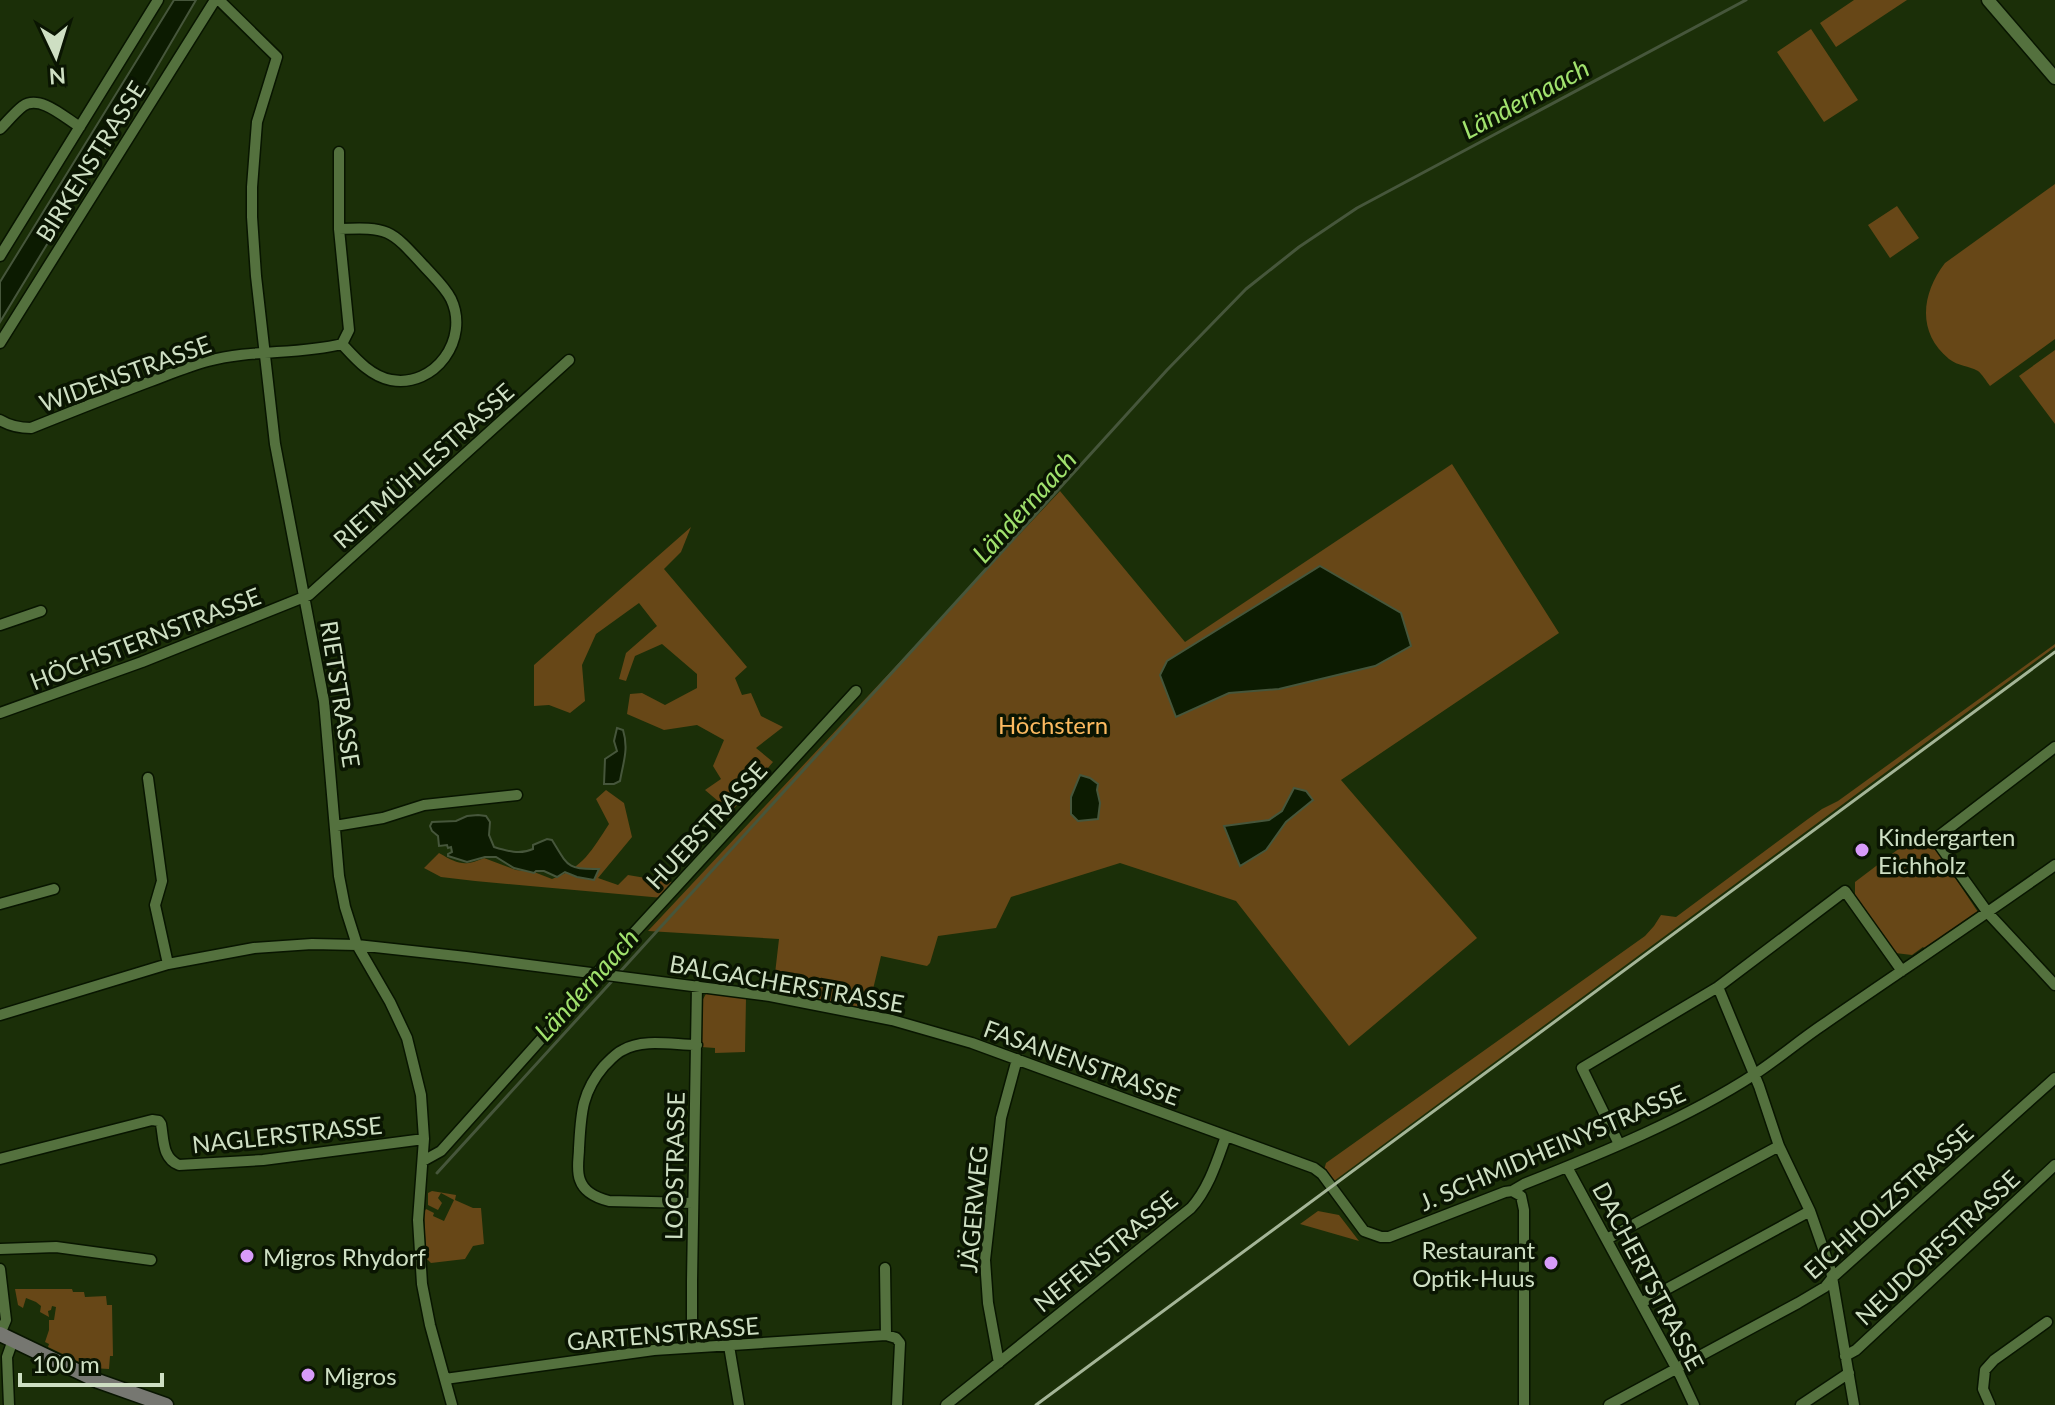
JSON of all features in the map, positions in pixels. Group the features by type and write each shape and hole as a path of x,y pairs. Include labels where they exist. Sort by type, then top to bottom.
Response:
{"main road":[{"path":"4,1336 98,1381 166,1405"}],"street":[{"path":"0,256 158,0"},
{"name":"BIRKENSTRASSE","path":"0,343 217,0"},
{"name":"RIETSTRASSE","path":"217,0 277,57 257,122 252,217 275,444 324,701 339,876 345,907 357,945 407,1038 421,1095 424,1139 418,1220 422,1284 452,1405"},
{"path":"1988,0 2055,78"},
{"path":"0,129 23,106 32,102 41,103 80,127"},
{"path":"339,152 339,229 349,330 342,344 370,371 391,380 413,379 436,368 446,358 454,342 457,324 450,298 403,242 390,233 379,229 339,229"},
{"name":"WIDENSTRASSE","path":"0,420 9,425 31,428 207,361 238,354 265,354 342,344"},
{"name":"RIETMÜHLESTRASSE","path":"303,598 569,360"},
{"name":"HÖCHSTERNSTRASSE","path":"0,713 122,670 303,598"},
{"path":"0,625 41,611"},
{"name":"HUEBSTRASSE","path":"423,1161 441,1151 856,691"},
{"path":"2055,747 1935,839 1988,913 2055,985"},
{"path":"148,778 162,881 155,905 168,964"},
{"path":"335,826 374,820 424,805 517,795"},
{"name":"J. SCHMIDHEINYSTRASSE","path":"1226,1136 1314,1168 1322,1174 1364,1231 1381,1237 1399,1235 1512,1191 1682,1115 1754,1074 2055,865"},
{"path":"0,904 54,889"},
{"path":"1619,1144 1582,1068 1718,987 1845,891 1902,971"},
{"name":"BALGACHERSTRASSE","path":"0,1015 168,964 217,953 312,944 357,945 770,996 840,1008 923,1028"},
{"name":"LOOSTRASSE","path":"692,1347 697,986"},
{"path":"1718,987 1754,1074 1779,1146 1810,1211 1833,1277 1854,1405"},
{"name":"FASANENSTRASSE","path":"923,1028 1226,1136"},
{"path":"693,1203 609,1201 598,1198 588,1192 580,1181 578,1164 582,1105 593,1080 607,1063 621,1051 637,1044 697,1045"},
{"name":"JÄGERWEG","path":"999,1363 988,1303 985,1260 1001,1118 1017,1059"},
{"name":"EICHHOLZSTRASSE","path":"1609,1405 1825,1287 2055,1078"},
{"name":"NAGLERSTRASSE","path":"0,1159 152,1120 161,1124 166,1155 171,1162 179,1165 263,1160 424,1139"},
{"name":"NEFENSTRASSE","path":"946,1405 1191,1208 1202,1196 1226,1136"},
{"path":"1607,1239 1779,1146"},
{"name":"NEUDORFSTRASSE","path":"1845,1356 1856,1350 2055,1165"},
{"name":"DACHERTSTRASSE","path":"1567,1167 1694,1405"},
{"path":"1512,1191 1521,1196 1524,1210 1524,1405"},
{"path":"1641,1303 1810,1211"},
{"path":"0,1249 56,1247 151,1260"},
{"path":"885,1268 886,1335 900,1343 897,1405"},
{"path":"0,1269 6,1320 4,1336 9,1405"},
{"path":"1990,1405 1983,1389 1985,1370 2047,1322"},
{"name":"GARTENSTRASSE","path":"445,1379 654,1350 886,1335"},
{"path":"729,1346 739,1405"},
{"path":"1801,1405 1849,1373"}],"green space":[{"path":"1854,0 1907,0 1836,47 1820,23"},
{"path":"1811,29 1858,100 1824,122 1777,52"},
{"path":"2055,184 2055,339 1990,386 1978,371 1949,359 1938,348 1927,325 1927,299 1945,263"},
{"path":"1897,206 1919,238 1890,258 1868,225"},
{"path":"2055,350 2055,424 2019,376"},
{"name":"Höchstern","path":"1452,464 1559,633 1341,780 1477,938 1349,1046 1236,901 1120,863 1011,897 996,928 938,936 927,966 881,956 868,1010 773,991 779,939 648,931 1060,491 1185,642"},
{"path":"691,527 681,552 664,569 747,667 735,678 742,695 751,693 761,716 783,727 756,748 773,762 731,812 705,790 721,779 713,766 724,740 697,725 664,730 627,714 630,694 642,693 665,705 697,688 697,674 662,644 635,656 626,681 619,679 626,653 657,626 639,603 596,634 582,665 585,701 570,713 549,705 534,706 534,665"},
{"path":"2055,644 2055,647 1334,1181 1324,1170 1326,1163 1645,936 1661,915 1676,917"},
{"path":"606,790 624,803 632,837 598,878 618,885 628,875 675,883 663,898 441,877 424,868 439,853 461,863 484,858 552,879 563,875 586,857 609,824 596,799"},
{"path":"1913,838 1931,842 1978,912 1912,955 1895,953 1855,896 1855,882"},
{"path":"707,992 746,998 745,1052 715,1053 715,1048 701,1047 702,1001"},
{"path":"432,1191 456,1195 455,1200 481,1208 484,1244 473,1246 465,1259 431,1263 426,1258 424,1212 426,1209 444,1221 454,1200 441,1193 438,1198 442,1203 438,1210 428,1205 428,1193"},
{"path":"1318,1211 1339,1215 1359,1241 1300,1224"},
{"path":"15,1289 72,1289 73,1292 84,1292 85,1297 106,1296 107,1305 112,1305 113,1356 110,1356 109,1369 92,1368 48,1347 49,1344 45,1342 49,1320 54,1320 56,1307 52,1306 48,1311 49,1317 40,1312 41,1306 26,1298 23,1308 18,1305"}],"shaded area":[{"path":"174,0 196,0 0,322 0,282"},
{"path":"1320,566 1401,613 1411,646 1375,666 1279,689 1229,693 1176,717 1160,675 1167,661"},
{"path":"617,728 623,730 625,743 620,781 604,784 605,759 617,751 614,741"},
{"path":"1080,775 1098,784 1098,819 1078,821 1071,814 1071,797"},
{"path":"1294,788 1306,791 1313,800 1286,822 1266,850 1240,866 1224,826 1269,820 1282,811"},
{"path":"486,816 490,822 489,835 494,847 523,852 547,839 552,840 570,865 580,869 599,869 594,880 565,872 557,877 544,871 534,873 514,868 496,857 467,862 448,856 452,852 451,847 439,846 438,836 430,826 432,822 456,821"}],"waterway":[{"name":"Ländernaach","path":"618,974 1167,370 1246,289 1299,247 1357,208 1746,0"},
{"name":"Ländernaach","path":"437,1173 613,980"}],"railway":[{"path":"1036,1405 2055,652"}],"place":[{"name":"Kindergarten Eichholz","path":"1862,850"},
{"name":"Migros Rhydorf","path":"247,1256"},
{"name":"Restaurant Optik-Huus","path":"1551,1263"},
{"name":"Migros","path":"308,1375"}]}
